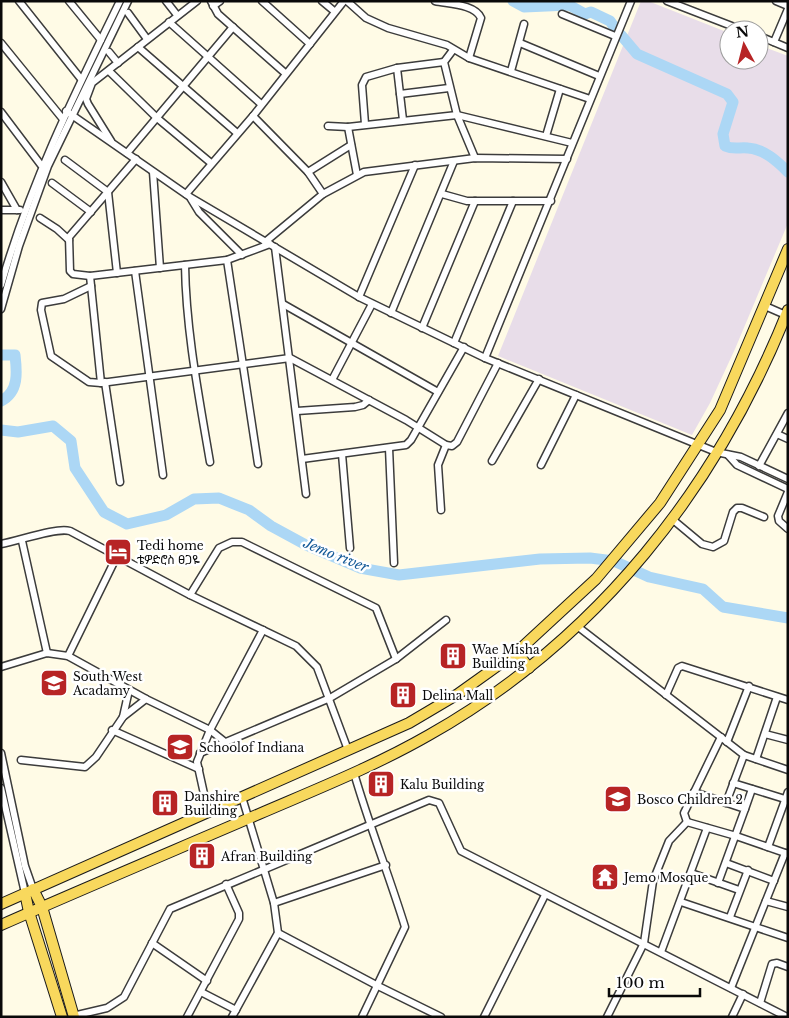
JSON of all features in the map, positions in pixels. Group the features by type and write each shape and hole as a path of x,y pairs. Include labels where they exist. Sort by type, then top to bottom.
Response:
{"main road":[{"path":"1,904 409,723 458,694 517,652 596,579 660,503 720,410 788,249"},
{"path":"5,924 28,912 354,773 430,735 529,668 630,574 694,490 737,420 787,314"},
{"path":"517,652 529,668"},
{"path":"29,891 42,907 74,1017"},
{"path":"29,891 28,912 62,1017"},
{"path":"48,927 52,908 64,897"},
{"path":"5,924 33,926"}],"street":[{"path":"19,1 81,79"},
{"path":"69,1 101,40"},
{"path":"1,285 24,211 41,165 62,118 69,113 128,1"},
{"path":"166,1 177,15"},
{"path":"112,143 86,98 92,83 197,1"},
{"path":"220,1 212,4 218,14 285,73"},
{"path":"262,1 310,44"},
{"path":"322,1 334,12"},
{"path":"188,195 211,163 253,116 285,73 345,1 366,18 388,28 447,45 469,58 590,99"},
{"path":"435,1 473,9 479,13 481,18 469,58"},
{"path":"485,358 551,200 615,36 631,1"},
{"path":"668,1 686,5 720,20"},
{"path":"774,42 788,8 776,1"},
{"path":"1,308 19,246 81,79 119,2"},
{"path":"128,14 147,39"},
{"path":"562,14 615,36"},
{"path":"169,22 261,104"},
{"path":"512,71 524,24"},
{"path":"127,153 233,27"},
{"path":"769,40 788,48"},
{"path":"1,43 62,118"},
{"path":"520,43 599,76"},
{"path":"138,47 237,134"},
{"path":"365,124 363,81 366,77 397,68 444,62 453,50"},
{"path":"109,52 118,63"},
{"path":"444,62 457,115 475,158"},
{"path":"397,68 403,120"},
{"path":"109,71 157,118 211,163"},
{"path":"400,94 449,88"},
{"path":"546,136 560,89"},
{"path":"1,112 41,165"},
{"path":"69,113 188,195 359,298 485,358 716,452 741,458 788,480"},
{"path":"328,126 348,127 457,115 572,143"},
{"path":"253,116 308,172 323,194"},
{"path":"348,127 357,174"},
{"path":"308,172 351,145"},
{"path":"136,159 69,240 70,271 76,276 227,260 242,255 270,244 323,194 357,174 371,170 475,158 567,159"},
{"path":"65,160 108,192 117,273"},
{"path":"391,313 442,194 454,161"},
{"path":"359,298 415,165"},
{"path":"154,172 160,268"},
{"path":"1,182 16,210"},
{"path":"52,183 91,212"},
{"path":"442,194 475,201 551,200"},
{"path":"188,195 200,212 242,255"},
{"path":"422,328 475,201"},
{"path":"454,343 514,201"},
{"path":"1,210 24,211"},
{"path":"40,218 57,229 69,240"},
{"path":"270,244 283,304 306,494"},
{"path":"227,260 258,464"},
{"path":"185,265 186,295 195,370 210,462"},
{"path":"135,270 163,476"},
{"path":"90,276 103,383 120,482"},
{"path":"91,286 64,299 42,303 41,310 51,356 89,382 103,383 290,358 369,400 446,445 452,446 457,442 498,363"},
{"path":"283,304 438,392"},
{"path":"332,380 372,304"},
{"path":"765,306 787,314"},
{"path":"302,460 406,444 418,429 464,347"},
{"path":"492,462 539,379"},
{"path":"541,465 576,395"},
{"path":"297,411 355,407 363,405 369,400"},
{"path":"759,466 788,413"},
{"path":"777,434 788,439"},
{"path":"441,510 438,465 446,445"},
{"path":"389,448 394,563"},
{"path":"342,454 350,548"},
{"path":"728,455 737,465 788,490 778,516 778,521 788,529"},
{"path":"672,519 702,544 713,547 724,541 733,512 737,508 742,508 764,517"},
{"path":"1,544 22,541 65,530 190,595 296,646 317,667 348,750"},
{"path":"22,541 47,653"},
{"path":"190,595 219,548 232,542 242,542 376,608 396,659"},
{"path":"68,656 117,556"},
{"path":"200,753 330,698 396,659 446,620"},
{"path":"576,626 744,755 788,770"},
{"path":"208,812 197,762 210,730 263,630"},
{"path":"1,667 47,653 68,656 146,699 210,730 225,742"},
{"path":"666,694 678,668 682,666 788,700"},
{"path":"687,822 684,813 724,740 749,686"},
{"path":"123,717 129,690"},
{"path":"756,759 777,696"},
{"path":"21,760 86,767 96,757 112,730 123,717 146,699"},
{"path":"112,730 199,769"},
{"path":"765,734 788,740"},
{"path":"1,752 29,891"},
{"path":"726,802 744,755"},
{"path":"354,773 368,824 386,865 405,927 362,1017"},
{"path":"733,783 786,799"},
{"path":"1,788 29,891"},
{"path":"718,883 752,789"},
{"path":"694,792 745,810"},
{"path":"768,847 788,792"},
{"path":"232,1017 278,933 278,919 274,903 242,797"},
{"path":"74,1017 107,1008 117,1003 129,989 170,909 263,868 429,800 439,803 461,851 787,1017"},
{"path":"687,822 736,836 786,854 731,988"},
{"path":"608,1017 644,943 653,881 669,840 687,822"},
{"path":"661,952 707,828"},
{"path":"726,863 774,881"},
{"path":"274,903 386,865"},
{"path":"730,917 748,870"},
{"path":"690,873 739,890"},
{"path":"187,1017 239,919 239,912 226,884"},
{"path":"484,1017 545,895"},
{"path":"681,902 788,938"},
{"path":"766,902 788,907"},
{"path":"278,933 441,1017"},
{"path":"152,943 207,981"},
{"path":"760,1003 772,964 777,962 788,967"},
{"path":"201,992 236,1010"},
{"path":"732,1017 743,994"}],"shaded area":[{"path":"641,1 648,1 719,29 719,70 769,70 769,49 788,56 788,223 735,349 710,403 692,435 498,356"}],"waterway":[{"path":"513,1 524,7 569,5 585,14 591,12 610,21 615,28"},
{"path":"621,35 637,54 727,94 733,102 723,134 725,146 754,149 765,153 788,172"},
{"name":"Jemo river","path":"1,355 15,355 16,368 14,387 7,397 1,401"},
{"name":"Jemo river","path":"1,430 18,432 53,426 71,441 75,468 104,512 127,524 166,515 194,499 219,498 249,510 271,526 306,545 360,568 399,575 540,559 590,558 614,561 649,577 703,589 723,607 788,618"}],"place":[{"name":"Tedi home ቴዎድሮስ ፀጋዬ","path":"118,552"},
{"name":"Wae Misha Building","path":"453,656"},
{"name":"South West Acadamy","path":"54,683"},
{"name":"Delina Mall","path":"403,695"},
{"name":"Schoolof Indiana","path":"180,747"},
{"name":"Kalu Building","path":"381,784"},
{"name":"Bosco Children 2","path":"618,799"},
{"name":"Danshire Building","path":"165,803"},
{"name":"Afran Building","path":"202,856"},
{"name":"Jemo Mosque","path":"605,877"}]}
